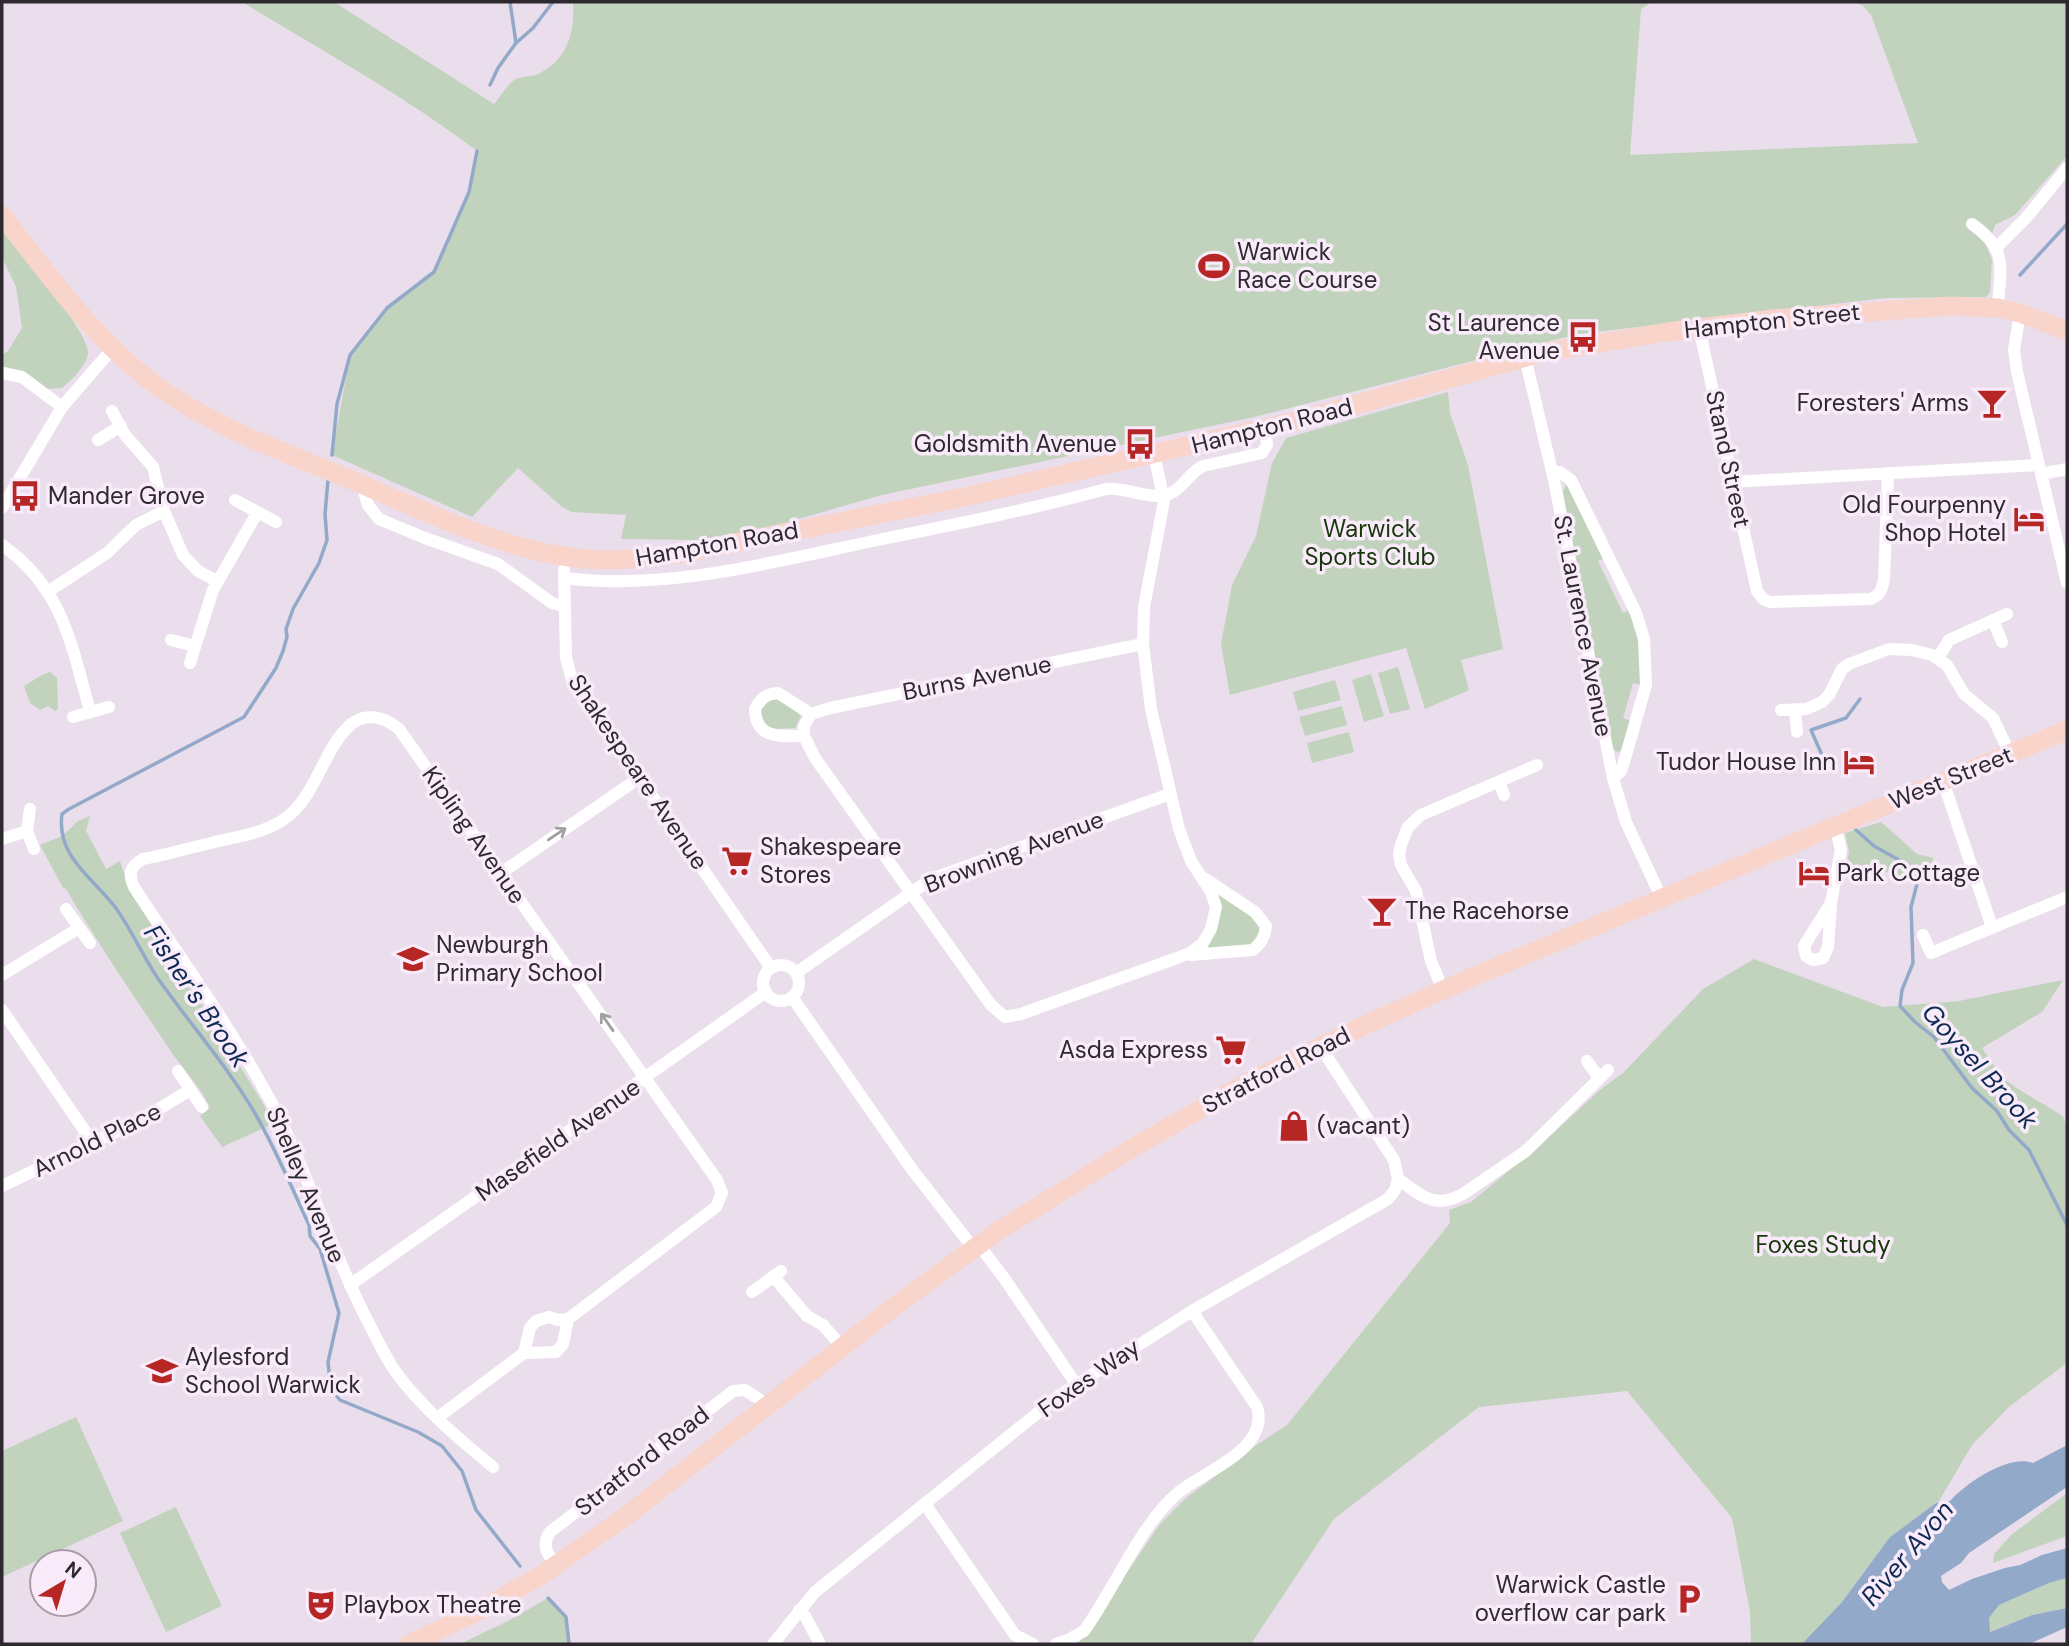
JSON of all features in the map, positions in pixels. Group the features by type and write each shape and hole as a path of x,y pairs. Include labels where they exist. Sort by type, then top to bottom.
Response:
{"main road":[{"name":"Hampton Road","path":"2,215 113,348 150,381 201,414 362,485 501,542 565,557 615,560 679,554 939,503 1387,398 1525,357"},
{"name":"Hampton Street","path":"1525,357 1699,328 1923,307 1998,308 2020,313 2067,331"},
{"name":"West Street","path":"1835,826 2067,730"},
{"name":"Stratford Road","path":"410,1644 484,1608 557,1565 626,1516 842,1347 976,1247 1028,1211 1145,1140 1246,1083 1443,990 1835,826"}],"street":[{"path":"1997,247 2026,218 2067,168"},
{"path":"1972,224 1988,235 1997,247 2000,266 1998,308"},
{"path":"2020,313 2015,336 2016,361 2067,583"},
{"name":"Stand Street","path":"1699,328 1731,482 1757,591 1763,599 1770,602 1877,597 1884,579 1888,473"},
{"path":"2,508 62,407 113,348"},
{"name":"St. Laurence Avenue","path":"1525,357 1553,473 1613,778 1626,822 1661,897"},
{"path":"2,373 22,377 62,407"},
{"path":"112,411 153,467 164,511 183,555 198,571 217,581"},
{"path":"98,440 121,426"},
{"path":"1163,496 1172,493 1203,466 1262,453 1267,445 1265,428"},
{"path":"803,736 772,736 758,724 755,709 766,696 778,693 811,715 804,726 803,736 815,758 991,1005 1005,1017 1021,1014 1198,948 1211,929 1216,907 1191,861 1179,829 1151,709 1143,644 1144,607 1163,509 1154,454"},
{"path":"1731,482 1888,473 2067,469"},
{"name":"St. Laurence Avenue","path":"1553,473 1560,472 1571,480 1636,613 1644,639 1646,685 1624,762 1613,778"},
{"path":"362,485 368,505 379,519 498,564 552,603 564,606"},
{"name":"Hampton Road","path":"564,578 629,581 673,579 833,550 1106,489 1125,489 1148,496 1163,496"},
{"path":"235,500 276,522"},
{"path":"49,591 107,553 136,525 164,511"},
{"path":"190,663 217,581 257,513"},
{"path":"2,545 26,562 49,591 66,629 90,712"},
{"name":"Shakespeare Avenue","path":"565,557 566,664 572,680 771,968"},
{"path":"1938,657 1949,640 2007,614"},
{"path":"1993,620 2002,642"},
{"path":"171,640 195,646"},
{"name":"Burns Avenue","path":"811,715 830,708 1143,644"},
{"path":"1781,710 1814,707 1829,695 1842,669 1849,664 1881,652 1900,649 1938,657 1947,665 1964,694 1993,718 2011,754"},
{"path":"73,717 109,707"},
{"path":"1795,710 1797,733"},
{"name":"Kipling Avenue","path":"134,887 131,870 143,859 255,832 283,821 302,801 352,723 363,718 377,717 400,729 717,1180 722,1193 716,1207 568,1319"},
{"path":"1443,990 1431,961 1416,891 1401,865 1401,845 1408,827 1421,815 1537,765"},
{"path":"501,873 639,778"},
{"path":"1943,781 1992,927"},
{"path":"1499,782 1504,795"},
{"name":"Browning Avenue","path":"796,972 931,879 1170,794"},
{"path":"30,810 27,831 34,849"},
{"path":"1831,903 1840,850 1835,826"},
{"path":"2,839 27,831"},
{"path":"1177,958 1253,950 1264,939 1266,926 1255,912 1200,876"},
{"name":"Shelley Avenue","path":"134,887 210,1003 274,1109 293,1147 349,1285 395,1370 436,1418 493,1467"},
{"path":"1923,935 1931,953 2067,897"},
{"path":"66,909 90,943"},
{"path":"2,975 79,928"},
{"path":"786,966 796,972 799,984 792,997 780,1001 766,992 764,981 771,968 786,966"},
{"name":"Masefield Avenue","path":"349,1285 766,992"},
{"path":"792,997 911,1168 1009,1285 1076,1384"},
{"path":"4,1019 93,1143"},
{"path":"1320,1046 1394,1160 1398,1179 1432,1200 1444,1202 1457,1197 1526,1151 1604,1074 1587,1061"},
{"path":"178,1071 202,1107"},
{"name":"Arnold Place","path":"4,1181 93,1143 144,1118 190,1090"},
{"name":"Foxes Way","path":"773,1644 815,1592 1076,1384 1192,1311 1388,1199 1395,1190 1398,1179"},
{"path":"752,1292 777,1274 807,1315 822,1325 842,1347"},
{"path":"1056,1644 1084,1631 1152,1522 1171,1500 1243,1450 1258,1431 1258,1407 1192,1311"},
{"path":"524,1353 530,1328 536,1321 549,1317 568,1319"},
{"path":"436,1418 524,1353 556,1352 565,1338 568,1319"},
{"name":"Stratford Road","path":"557,1565 546,1551 546,1539 550,1532 733,1391 745,1390 768,1405"},
{"path":"925,1503 1015,1634 1033,1644"},
{"path":"799,1610 820,1644"}],"green space":[{"name":"Warwick Race Course","path":"242,2 334,2 494,104 513,81 538,74 556,61 567,45 575,2 1652,2 1641,9 1630,155 1918,143 1871,15 1863,6 1854,2 2067,2 2067,156 2015,215 1995,225 1985,242 1992,260 1990,292 1986,297 1886,298 1578,334 1254,417 882,495 781,524 702,540 621,539 626,515 572,512 562,507 518,468 472,517 332,455 350,355 387,308 434,272 469,192 477,151 391,92"},
{"path":"2,229 66,311 86,343 88,354 84,363 62,388 47,389 25,372 2,366 2,355 8,351 22,328 16,287 2,257"},
{"name":"Warwick Sports Club","path":"1448,392 1450,413 1468,465 1503,649 1461,660 1469,690 1425,709 1406,648 1230,695 1221,644 1232,585 1256,536 1272,463 1286,438"},
{"path":"1565,486 1569,486 1606,557 1598,561 1623,613 1631,609 1642,639 1642,685 1633,683 1623,718 1632,721 1621,751 1617,752 1613,749 1563,492"},
{"path":"1398,667 1410,709 1390,714 1378,673"},
{"path":"50,672 57,678 58,709 55,711 48,706 40,710 30,703 24,686"},
{"path":"1371,674 1384,716 1364,722 1352,680"},
{"path":"1335,680 1341,700 1298,711 1293,692"},
{"path":"780,698 801,716 795,728 772,729 764,723 760,709 764,702"},
{"path":"1342,706 1347,725 1305,736 1299,717"},
{"path":"1349,732 1354,752 1312,763 1307,743"},
{"path":"90,816 86,831 106,869 120,861 127,883 275,1123 222,1147 200,1116 210,1108 206,1100 173,1055 63,888 40,845 62,836 78,821"},
{"path":"1881,822 1917,854 1934,858 1921,882 1880,870 1845,875 1849,851 1845,833"},
{"path":"1217,893 1255,918 1261,930 1248,947 1210,949 1207,946 1218,921"},
{"name":"Foxes Study","path":"1754,959 1883,1007 1959,1001 2063,980 2042,1012 1982,1048 2002,1077 2063,1116 2067,1128 2067,1363 2010,1406 1972,1445 1939,1501 1890,1537 1842,1602 1804,1644 1751,1644 1750,1612 1732,1518 1627,1391 1479,1407 1334,1519 1251,1644 1078,1644 1160,1524 1186,1498 1287,1425 1450,1223 1449,1210 1471,1202 1623,1073 1703,989"},
{"path":"76,1417 123,1521 65,1548 28,1548 28,1565 2,1577 2,1451"},
{"path":"2067,1493 2067,1536 1993,1563 1994,1554 2011,1535"},
{"path":"176,1507 222,1606 166,1632 120,1533"},
{"path":"2067,1578 2067,1608 2032,1615 1989,1632 1989,1618 1999,1605"},
{"path":"548,1598 566,1617 569,1644 460,1644 510,1620"}],"water":[{"name":"River Avon","path":"2067,1445 2067,1487 1969,1553 1961,1563 1941,1576 1942,1582 1949,1590 1972,1579 2067,1548 2067,1578 1999,1605 1989,1618 1990,1632 2032,1615 2067,1608 2067,1627 2029,1644 1802,1644 1842,1602 1890,1537 1936,1503 1950,1501 1966,1486 1988,1472 2012,1463 2033,1463"}],"waterway":[{"name":"Fisher's Brook","path":"490,85 498,68 516,43 510,2"},
{"path":"516,43 533,28 553,2"},
{"name":"Fisher's Brook","path":"332,455 337,404 350,355 387,308 434,272 469,192 477,151"},
{"path":"2020,275 2067,224"},
{"name":"Fisher's Brook","path":"328,480 325,514 327,540 319,563 293,609 276,668 244,717 69,809 62,814 62,829 70,854 115,907 159,980 245,1097 277,1155 309,1225 310,1236 320,1249 339,1313 328,1362 331,1389 340,1400 418,1432 442,1446 462,1471 476,1510 520,1566"},
{"path":"1825,762 1811,730 1846,718 1860,699"},
{"name":"Goysel Brook","path":"1856,830 1874,846 1899,860 1918,880 1911,907 1913,963 1902,990 1900,1006 1934,1037 1972,1088 1997,1111 2009,1130 2029,1150 2067,1225"},
{"name":"Fisher's Brook","path":"548,1598 566,1617 569,1644"}],"place":[{"name":"Warwick Race Course","path":"1214,266"},
{"name":"St Laurence Avenue","path":"1583,337"},
{"name":"Foresters' Arms","path":"1992,403"},
{"name":"Goldsmith Avenue","path":"1140,444"},
{"name":"Mander Grove","path":"25,496"},
{"name":"Old Fourpenny Shop Hotel","path":"2029,519"},
{"name":"Tudor House Inn","path":"1859,762"},
{"name":"Shakespeare Stores","path":"737,861"},
{"name":"Park Cottage","path":"1814,873"},
{"name":"The Racehorse","path":"1382,911"},
{"name":"Newburgh Primary School","path":"413,959"},
{"name":"Asda Express","path":"1231,1050"},
{"name":"(vacant)","path":"1294,1126"},
{"name":"Aylesford School Warwick","path":"162,1371"},
{"name":"Warwick Castle overflow car park","path":"1689,1599"},
{"name":"Playbox Theatre","path":"321,1605"}]}
